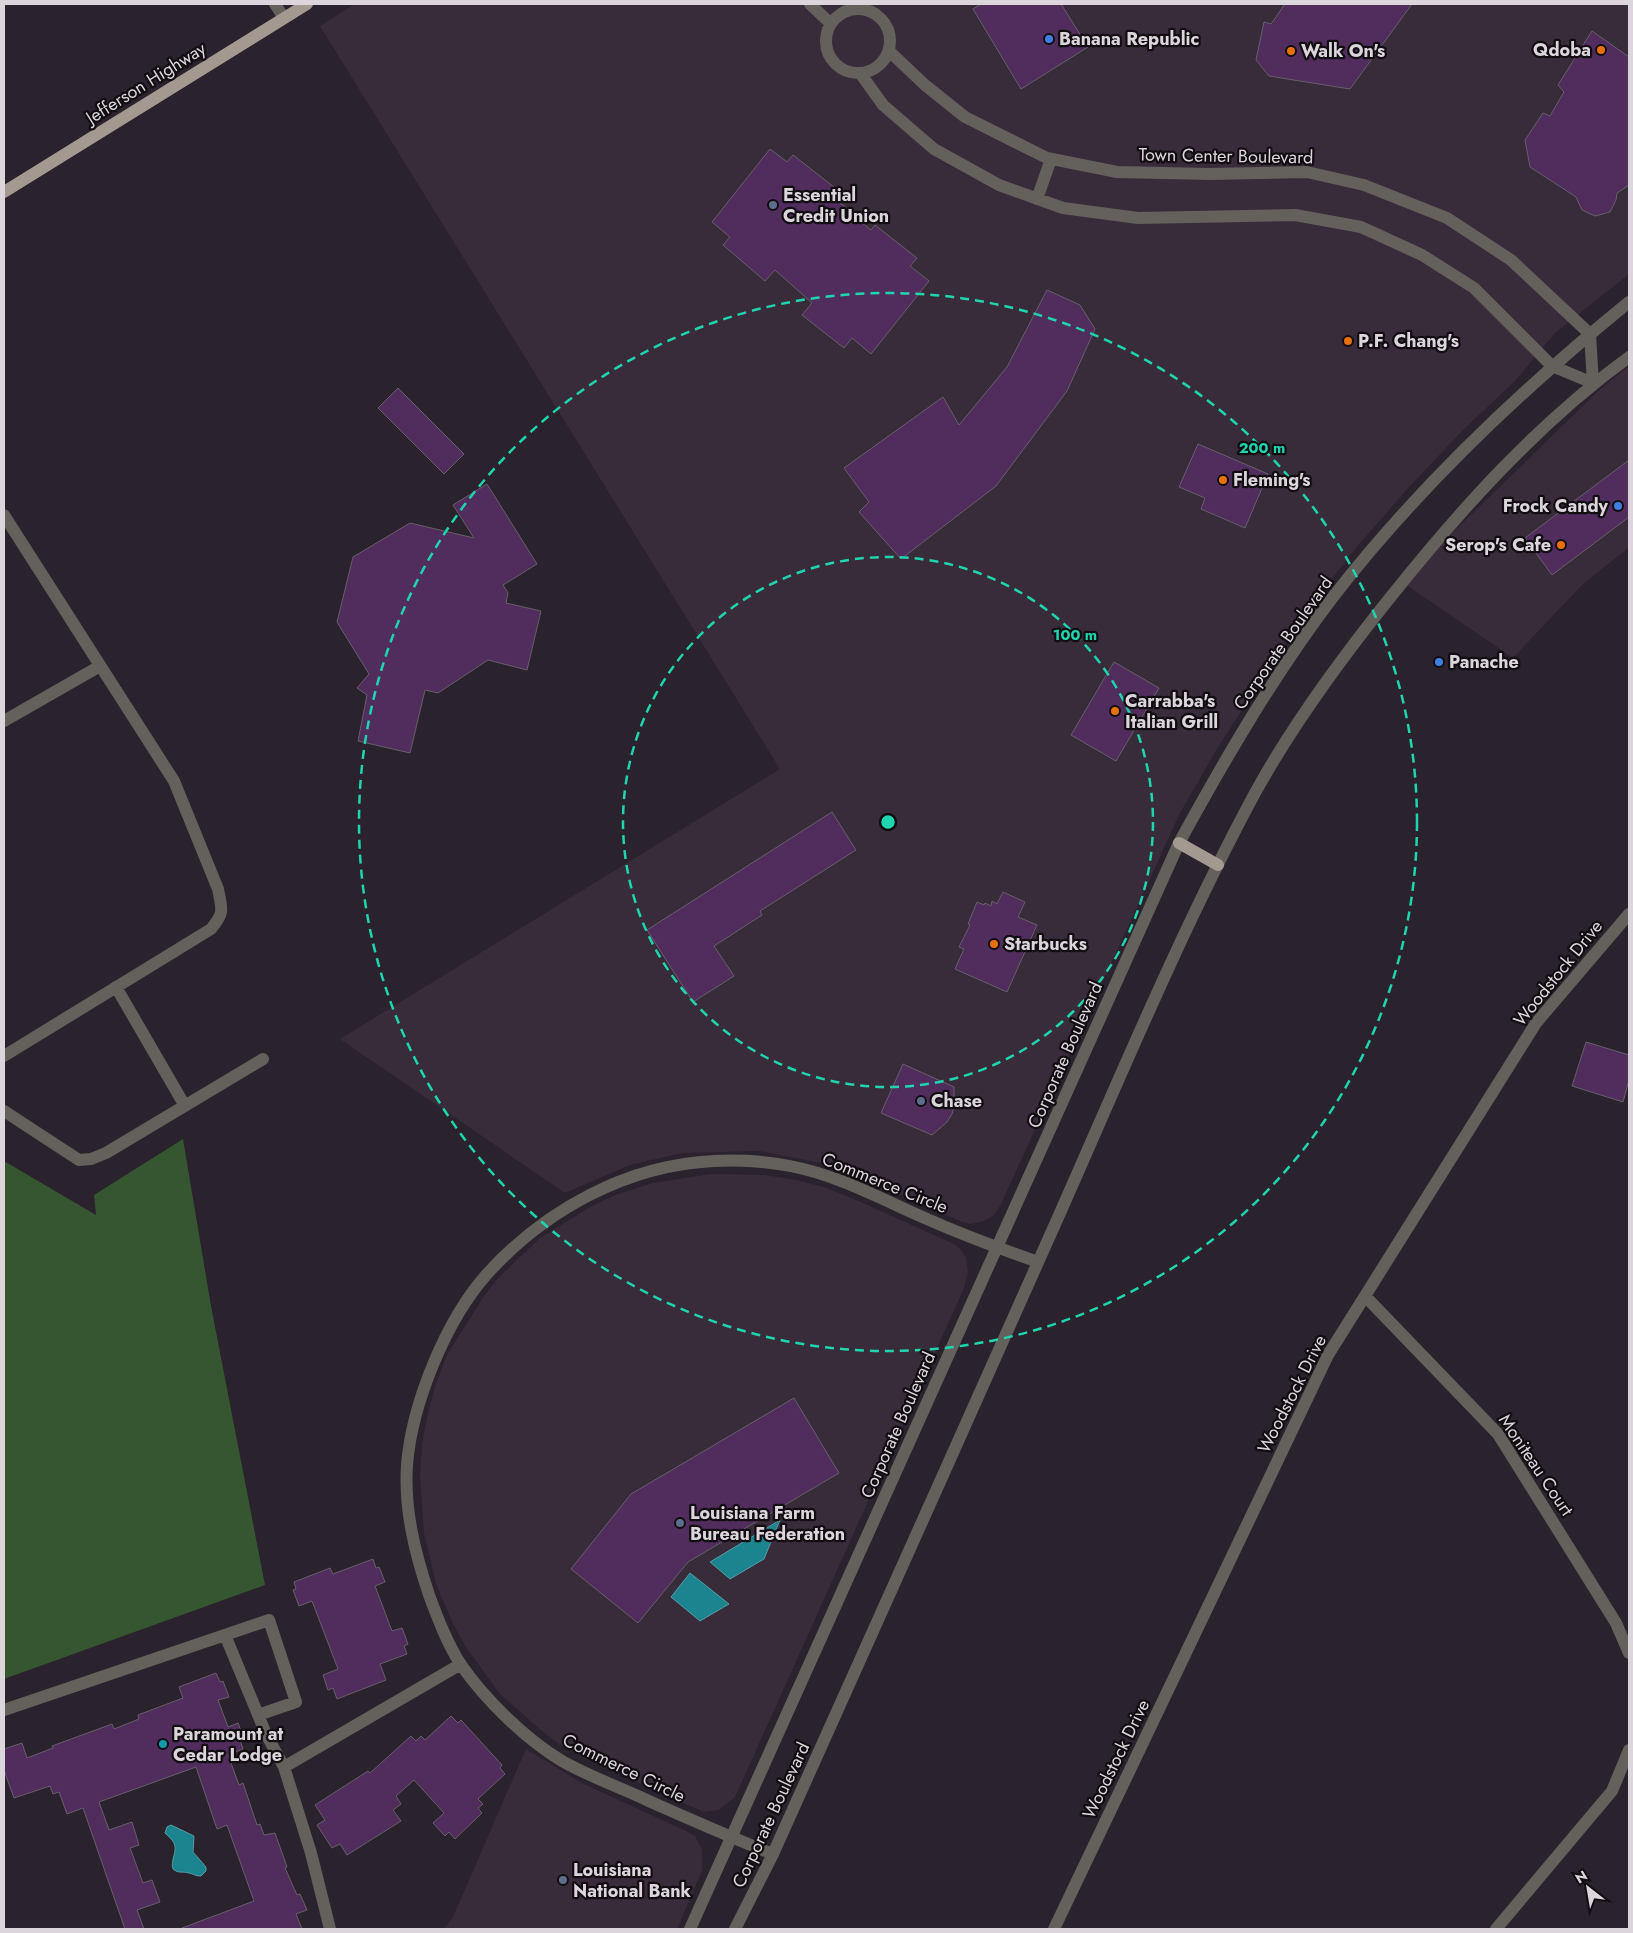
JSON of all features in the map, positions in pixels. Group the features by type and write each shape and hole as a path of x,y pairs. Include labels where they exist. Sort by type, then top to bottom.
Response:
{"main road":[{"name":"Jefferson Highway","path":"4,192 307,4"},
{"path":"1179,843 1218,865"}],"street":[{"path":"275,4 284,18"},
{"path":"810,4 831,24"},
{"path":"855,6 879,17 887,26 890,38 889,51 884,60 878,66 860,73 844,70 835,64 829,55 826,45 827,34 831,24 838,16 855,6"},
{"name":"Town Center Boulevard","path":"889,51 925,85 965,116 1050,159 1117,172 1209,174 1307,172 1364,185 1447,218 1511,260 1590,334"},
{"path":"860,73 883,105 934,149 999,185 1037,199 1063,208 1138,218 1295,215 1361,227 1422,255 1474,288 1552,366 1593,383 1590,334"},
{"path":"1037,199 1050,159"},
{"name":"Corporate Boulevard","path":"690,1929 1179,843 1226,757 1281,672 1333,597 1403,513 1490,422 1552,366 1629,302"},
{"name":"Corporate Boulevard","path":"735,1929 774,1854 1175,954 1257,790 1328,680 1361,634 1419,561 1487,484 1593,383 1629,357"},
{"path":"4,515 174,781 218,889 221,906 221,917 210,929 4,1056"},
{"path":"4,722 100,666"},
{"name":"Woodstock Drive","path":"1054,1929 1328,1355 1536,1023 1629,914"},
{"path":"116,987 185,1106"},
{"path":"4,1110 79,1160 91,1159 106,1154 263,1059"},
{"name":"Commerce Circle","path":"774,1854 731,1838 561,1760 513,1723 486,1695 461,1664 437,1617 417,1560 410,1526 406,1488 407,1463 416,1412 433,1362 464,1307 486,1276 514,1248 547,1221 582,1199 616,1182 660,1169 710,1161 753,1162 790,1166 843,1182 997,1248 1038,1262"},
{"name":"Moniteau Court","path":"1366,1296 1498,1434 1616,1623 1629,1653"},
{"path":"4,1710 269,1620 296,1702 258,1715"},
{"path":"225,1635 266,1734 284,1767 311,1853 330,1929"},
{"path":"284,1767 461,1664"},
{"path":"1496,1929 1612,1792 1629,1750"}],"shaded area":[{"path":"355,4 1629,4 1629,274 1555,333 1514,382 1466,427 1409,487 1355,549 1304,615 1218,747 1180,813 1000,1206 993,1216 984,1221 970,1224 962,1222 851,1173 826,1164 759,1151 683,1153 630,1165 565,1193 340,1039 780,769 320,26"},
{"path":"1629,366 1629,547 1581,586 1513,658 1402,582 1596,393"},
{"path":"711,1174 765,1175 824,1187 954,1244 966,1258 968,1273 964,1288 735,1797 719,1810 704,1812 586,1759 560,1745 500,1694 465,1646 436,1584 424,1533 420,1475 422,1444 427,1417 435,1386 447,1355 484,1296 500,1276 540,1238 590,1207 615,1195 653,1183"},
{"path":"526,1749 582,1783 695,1836 702,1850 702,1871 677,1929 444,1929 453,1917"}],"green space":[{"path":"183,1139 211,1306 265,1585 4,1679 4,1161 96,1215 94,1195"}],"water":[{"path":"780,1520 764,1559 730,1579 710,1562"},
{"path":"690,1573 729,1604 700,1621 671,1597"},
{"path":"171,1825 194,1836 193,1852 206,1867 206,1871 201,1876 173,1869 172,1862 175,1846 165,1833 167,1827"}],"building":[{"path":"981,4 1061,4 1088,47 1021,89 973,9"},
{"path":"1285,4 1412,4 1350,89 1269,76 1256,60 1264,22 1271,24"},
{"path":"1592,31 1629,57 1629,185 1617,193 1610,212 1595,216 1582,210 1576,197 1530,167 1525,140 1543,113 1550,116 1564,92 1558,85"},
{"path":"770,149 787,162 793,155 839,191 833,197 848,209 847,211 871,230 875,225 917,258 910,266 929,281 871,354 852,338 844,348 802,315 812,303 775,270 765,281 723,245 730,237 712,222"},
{"path":"1047,290 1080,305 1095,329 1067,391 996,486 901,559 859,512 869,502 844,468 943,397 959,425 1007,367"},
{"path":"398,388 464,454 444,474 378,408"},
{"name":"Fleming's","path":"1198,444 1268,474 1245,528 1201,509 1205,498 1179,487"},
{"path":"1629,460 1629,517 1552,575 1525,538"},
{"path":"487,484 537,564 503,585 508,593 506,603 541,611 527,670 488,660 438,693 425,690 410,753 358,741 367,695 357,688 369,674 337,622 353,557 410,523 474,538 453,505"},
{"name":"Carrabba's Italian Grill","path":"1114,662 1159,688 1116,761 1071,735"},
{"path":"832,812 856,850 760,911 762,915 714,946 734,976 693,1002 647,930"},
{"name":"Starbucks","path":"1003,892 1025,902 1018,917 1037,925 1007,992 955,969 964,949 959,947 970,925 968,924 977,902 991,906 992,901 997,904"},
{"path":"1586,1042 1629,1055 1629,1080 1623,1102 1572,1086"},
{"name":"Chase","path":"903,1064 954,1087 952,1114 947,1122 932,1135 881,1113"},
{"name":"Louisiana Farm Bureau Federation","path":"794,1398 839,1473 688,1562 638,1623 571,1569 631,1494"},
{"path":"373,1559 376,1568 379,1567 385,1582 375,1586 392,1631 402,1628 408,1644 404,1646 407,1654 380,1664 386,1680 337,1699 333,1688 328,1690 323,1675 338,1669 312,1601 299,1606 293,1590 296,1589 294,1582 330,1568 333,1574"},
{"path":"216,1673 220,1682 223,1681 229,1697 218,1700 228,1727 238,1723 244,1739 240,1740 243,1749 228,1755 239,1785 243,1783 257,1825 260,1824 264,1835 275,1833 287,1867 285,1868 297,1895 300,1894 307,1910 296,1914 302,1929 182,1928 254,1901 227,1825 217,1829 196,1767 99,1802 109,1830 132,1822 139,1845 130,1848 143,1883 152,1880 160,1902 137,1910 144,1929 125,1929 83,1808 67,1814 59,1792 53,1794 50,1786 14,1798 4,1770 4,1749 22,1743 27,1758 53,1748 52,1746 112,1724 114,1729 139,1719 138,1715 183,1698 179,1687"},
{"name":"Paramount at Cedar Lodge","path":"451,1716 458,1723 461,1720 502,1765 500,1768 505,1774 478,1799 483,1804 478,1808 482,1813 455,1839 449,1832 445,1836 433,1823 444,1813 414,1780 396,1796 401,1804 393,1810 401,1821 347,1855 340,1844 332,1848 317,1825 325,1820 315,1805 368,1771 370,1773 411,1736 416,1741 421,1736 425,1740"}],"place":[{"name":"Banana Republic","path":"1049,39"},
{"name":"Qdoba","path":"1601,50"},
{"name":"Walk On's","path":"1291,51"},
{"name":"Essential Credit Union","path":"773,205"},
{"name":"P.F. Chang's","path":"1348,341"},
{"name":"Fleming's","path":"1223,480"},
{"name":"Frock Candy","path":"1618,506"},
{"name":"Serop's Cafe","path":"1561,545"},
{"name":"Panache","path":"1439,662"},
{"name":"Carrabba's Italian Grill","path":"1115,711"},
{"name":"Starbucks","path":"994,944"},
{"name":"Chase","path":"921,1101"},
{"name":"Louisiana Farm Bureau Federation","path":"680,1523"},
{"name":"Paramount at Cedar Lodge","path":"163,1744"},
{"name":"Louisiana National Bank","path":"563,1880"}]}
